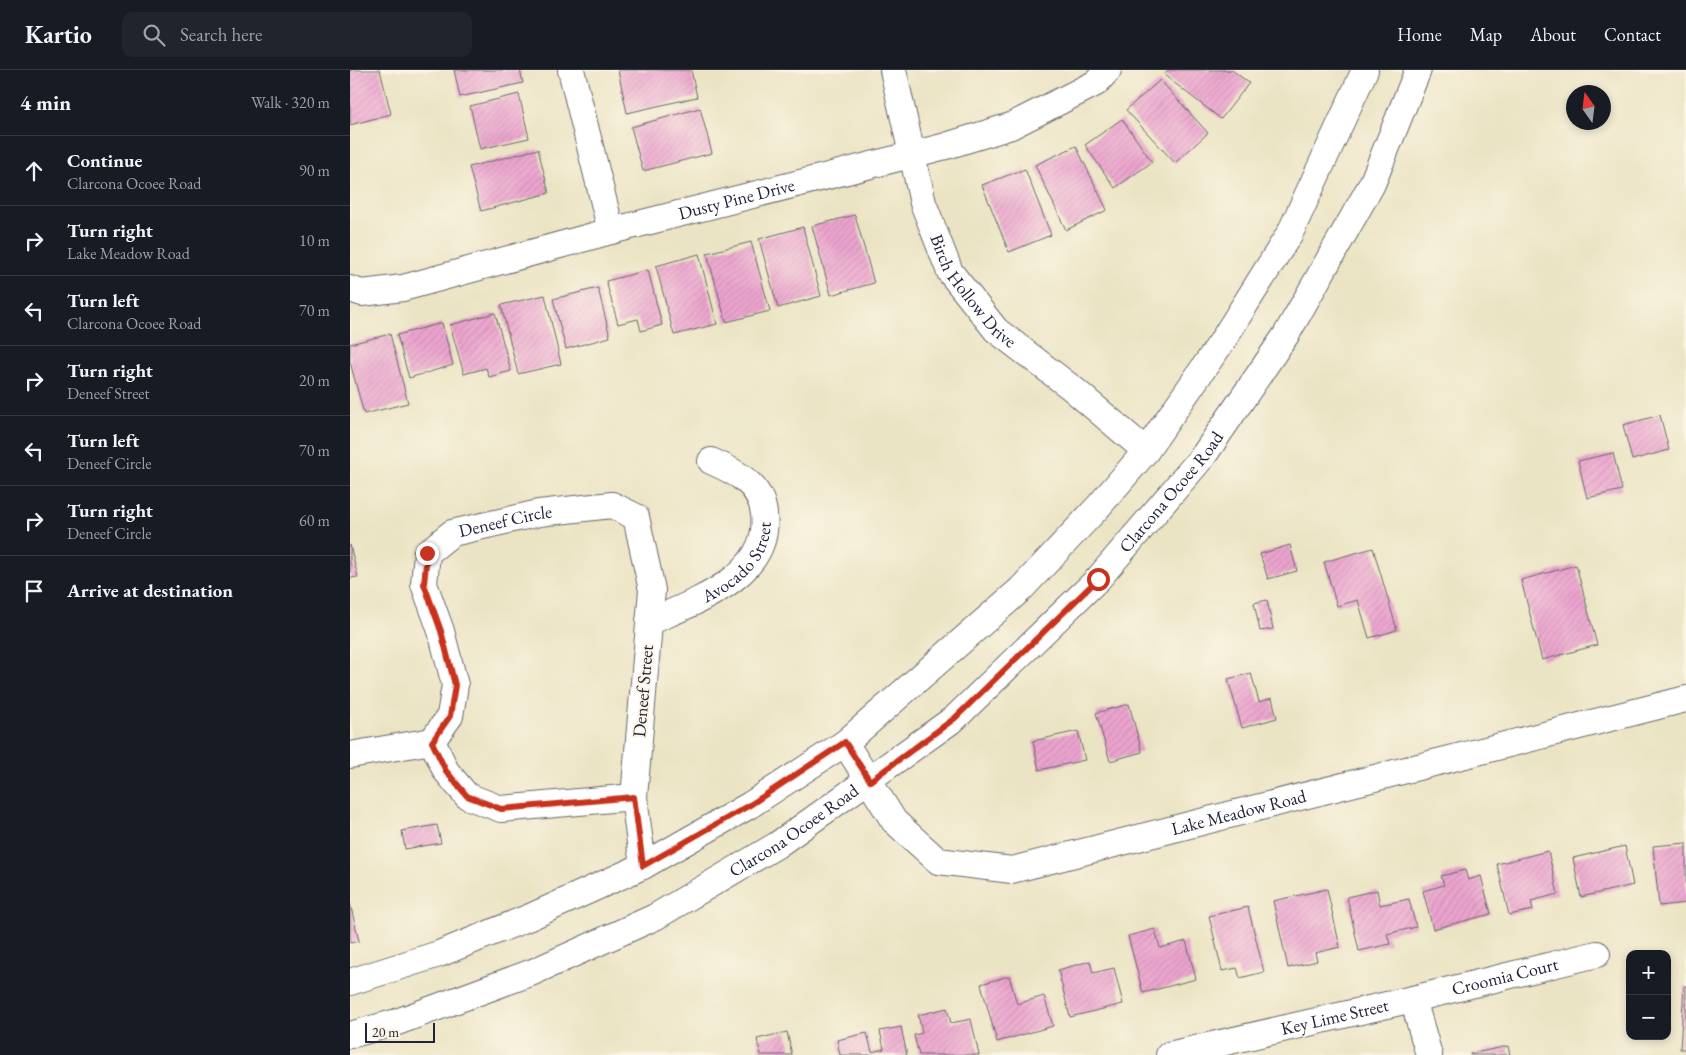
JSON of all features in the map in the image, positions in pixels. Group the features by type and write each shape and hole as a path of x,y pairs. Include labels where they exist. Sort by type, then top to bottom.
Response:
{"street":[{"path":"570,70 611,231"},
{"name":"Birch Hollow Drive","path":"893,70 914,155 923,204 950,272 996,330 1072,389 1146,451"},
{"name":"Dusty Pine Drive","path":"350,289 362,293 403,288 611,231 914,155 1011,126 1096,83 1108,70"},
{"path":"350,982 439,954 530,917 643,866 750,805 845,742 1021,590 1098,507 1146,451 1221,343 1290,233 1365,70"},
{"name":"Clarcona Ocoee Road","path":"350,1035 397,1022 533,972 655,917 777,845 870,781 955,718 1098,579 1204,455 1286,335 1372,184 1418,70"},
{"name":"Avocado Street","path":"649,622 691,604 734,579 758,555 766,529 763,500 754,487 732,470 711,462"},
{"name":"Deneef Circle","path":"432,742 450,716 455,685 441,631 424,584 427,553 452,533 539,513 612,505 636,517"},
{"name":"Deneef Street","path":"636,517 652,590 634,797 643,866"},
{"name":"Lake Meadow Road","path":"845,742 894,821 938,861 1012,870 1686,699"},
{"path":"350,756 432,742 446,771 467,796 501,809 634,797"},
{"name":"Croomia Court","path":"1413,999 1596,954"},
{"path":"1413,999 1428,1055"},
{"name":"Key Lime Street","path":"1169,1055 1413,999"}],"building":[{"path":"350,70 380,70 391,114 350,125"},
{"path":"454,70 520,70 523,83 460,97"},
{"path":"618,70 691,70 697,97 627,113"},
{"path":"1168,70 1232,70 1249,83 1221,119 1164,75"},
{"path":"1160,80 1208,133 1175,163 1126,110"},
{"path":"519,94 529,138 480,149 470,106"},
{"path":"700,108 712,153 643,171 631,127"},
{"path":"1122,119 1152,162 1115,188 1085,145"},
{"path":"1076,146 1107,210 1066,230 1035,165"},
{"path":"538,149 549,193 481,211 469,167"},
{"path":"1025,169 1051,235 1009,252 982,185"},
{"path":"855,215 874,283 831,295 812,226"},
{"path":"803,227 821,296 778,308 759,239"},
{"path":"751,242 770,311 726,322 707,253"},
{"path":"699,254 717,324 674,335 656,266"},
{"path":"648,270 662,325 641,331 638,319 618,324 606,281"},
{"path":"598,288 610,337 566,349 553,299"},
{"path":"545,295 561,364 518,374 501,305"},
{"path":"495,313 511,371 489,377 486,368 464,374 450,325"},
{"path":"442,323 453,365 409,378 397,335"},
{"path":"390,334 408,403 364,414 350,362 350,344"},
{"path":"1660,415 1669,450 1632,460 1623,425"},
{"path":"1613,453 1622,490 1587,498 1578,461"},
{"path":"350,545 358,577 350,578"},
{"path":"1290,545 1297,571 1268,579 1260,554"},
{"path":"1373,548 1397,630 1369,638 1358,600 1337,606 1324,562"},
{"path":"1576,565 1597,645 1542,660 1521,580"},
{"path":"1267,600 1273,629 1260,631 1254,603"},
{"path":"1251,673 1259,702 1272,698 1277,718 1242,728 1228,679"},
{"path":"1129,704 1142,752 1110,761 1096,713"},
{"path":"1078,731 1085,760 1039,770 1033,741"},
{"path":"437,825 441,843 405,849 402,831"},
{"path":"1686,843 1686,903 1659,906 1653,846"},
{"path":"1625,846 1633,885 1581,897 1573,858"},
{"path":"1548,851 1558,894 1531,901 1533,910 1509,915 1497,864"},
{"path":"1465,870 1468,880 1481,876 1491,914 1433,929 1423,891 1444,885 1441,876"},
{"path":"1327,889 1340,947 1315,953 1317,961 1288,968 1273,901"},
{"path":"1377,890 1380,905 1409,899 1416,927 1387,934 1390,944 1359,951 1347,897"},
{"path":"350,903 359,941 350,943"},
{"path":"1248,907 1264,972 1240,978 1237,968 1222,971 1209,916"},
{"path":"1155,929 1160,948 1186,941 1196,979 1143,993 1128,936"},
{"path":"1090,961 1093,973 1114,968 1123,1004 1070,1017 1058,970"},
{"path":"1009,976 1017,1004 1044,996 1053,1026 997,1042 981,984"},
{"path":"1684,986 1686,986 1686,1049 1680,1049"},
{"path":"947,1008 951,1023 971,1019 979,1055 919,1055 914,1035 922,1033 918,1015"},
{"path":"901,1027 907,1055 840,1055 837,1040 867,1033 872,1052 884,1049 880,1031"},
{"path":"787,1032 792,1055 761,1055 757,1039"},
{"path":"1508,1046 1510,1055 1470,1055 1470,1054"}],"route":[{"path":"427,553 424,584 441,631 455,685 450,716 432,742 446,771 467,796 501,809 634,797 643,866 750,805 845,742 870,781 955,718 1098,579"}]}
